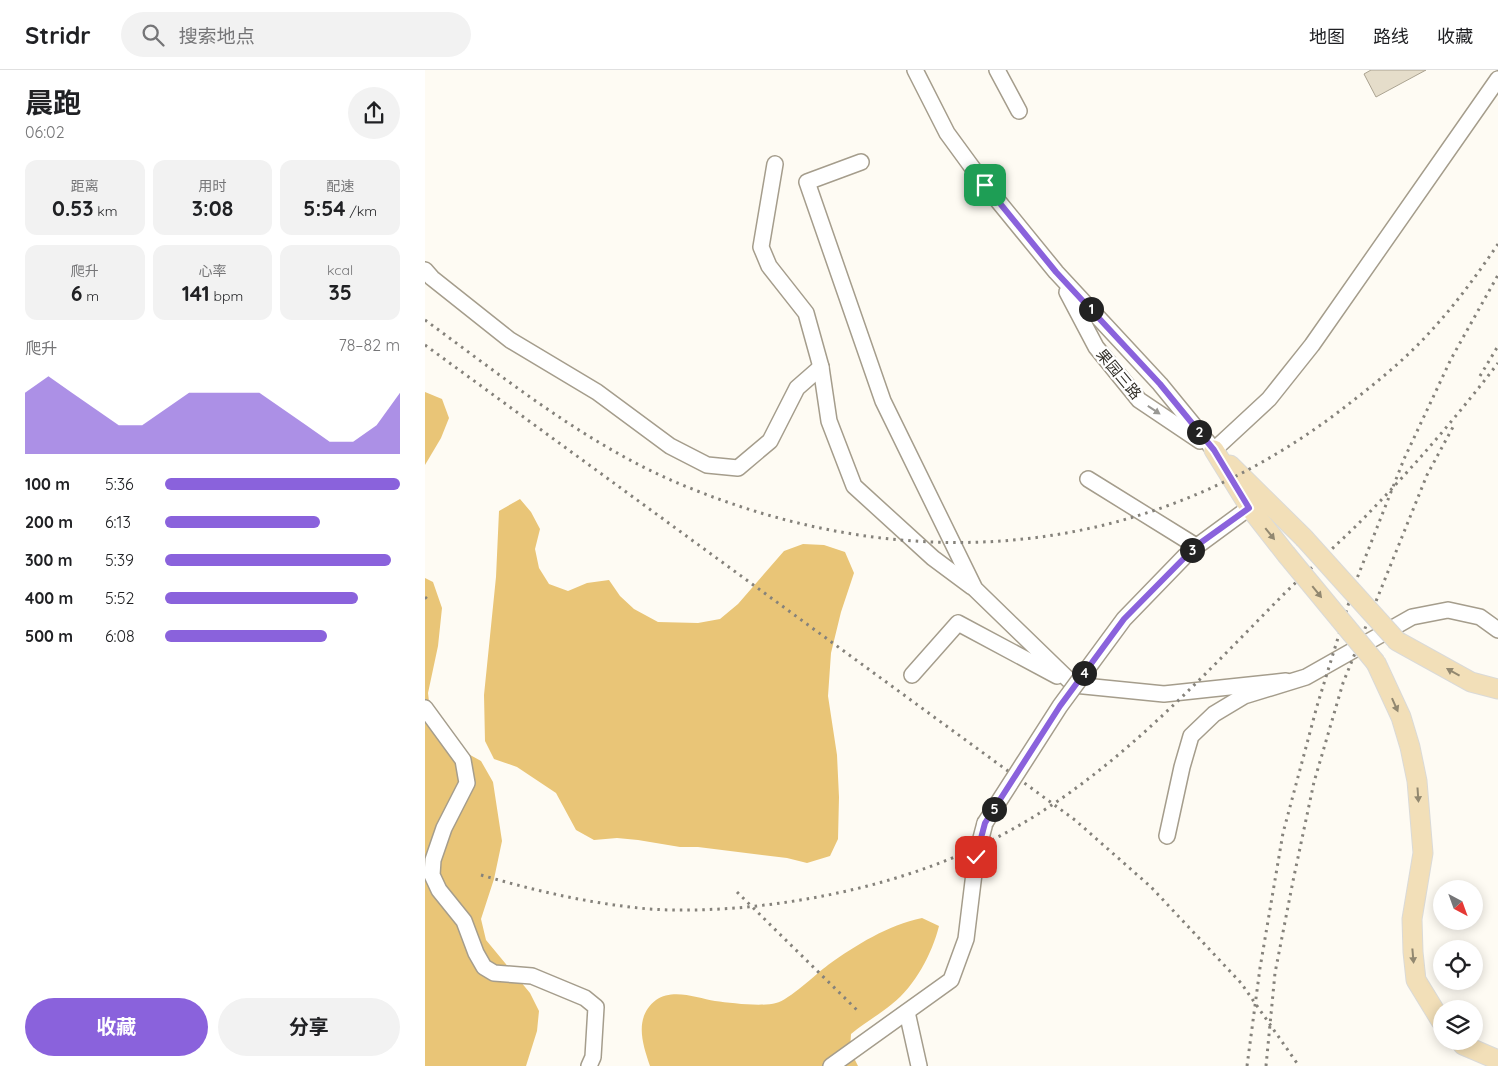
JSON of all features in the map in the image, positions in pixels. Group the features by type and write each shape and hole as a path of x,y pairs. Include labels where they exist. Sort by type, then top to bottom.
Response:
{"main road":[{"path":"1214,450 1264,496 1397,641 1471,682 1498,689"},
{"path":"1214,450 1249,508 1376,663 1401,717 1417,780 1423,853 1413,918 1413,952 1416,980 1433,1009"},
{"path":"1475,1050 1498,1060"}],"street":[{"name":"果园三路","path":"915,70 947,133 985,185 1056,272 1160,384 1214,450"},
{"path":"997,70 1019,111"},
{"path":"1214,450 1269,399 1313,345 1498,80"},
{"path":"861,162 807,182 883,401 975,589"},
{"path":"775,164 761,247 769,266 805,313 821,368 829,421 854,486 933,558 975,589 1074,685"},
{"path":"425,270 432,278 510,340 597,392 670,446 707,465 738,468 770,441 797,388 821,368"},
{"name":"果园三路","path":"1056,272 1096,347 1139,400 1214,450"},
{"path":"1088,479 1191,551"},
{"path":"831,1066 951,980 966,939 976,857 985,823 1060,706 1124,619 1191,551 1264,496"},
{"path":"1167,836 1182,767 1191,736 1214,714 1244,696 1305,676 1412,617 1448,610 1480,617 1498,630"},
{"path":"912,675 958,623 1074,685 1164,694 1286,681"},
{"path":"425,708 463,760 467,783 444,828 433,860 432,875 439,890 464,922 476,953 484,966 494,973 532,976 585,998 595,1007 593,1057 589,1066"},
{"path":"907,1012 919,1066"}],"shaded area":[{"path":"425,392 442,399 449,418 441,438 425,465"},
{"path":"520,499 531,512 540,529 535,549 539,568 549,584 568,591 587,583 609,580 620,596 634,609 658,622 698,623 720,619 738,604 784,551 803,544 824,545 845,552 854,573 841,612 831,653 828,696 837,755 839,797 838,839 830,856 807,863 787,858 698,847 680,847 638,840 617,838 594,840 576,830 556,793 517,767 494,759 485,741 484,695 496,577 499,511"},
{"path":"425,578 433,582 442,608 438,646 428,693 431,719 463,751 481,761 493,782 502,841 494,879 481,919 486,940 530,993 539,1011 537,1031 526,1066 425,1066"},
{"path":"922,918 939,926 932,947 915,979 900,997 851,1034 850,1050 858,1066 650,1066 644,1048 642,1022 649,1007 663,996 678,994 737,1004 762,1005 776,1003 788,997 828,965 861,943 897,925"}],"building":[{"path":"1371,70 1426,70 1376,97 1364,74"}],"railway":[{"path":"425,320 517,388 580,431 612,450 680,484 765,514 851,534 937,542 1021,539 1105,525 1186,499 1265,460 1341,410 1399,363 1430,332 1457,300 1498,244"},
{"path":"1247,1066 1260,968 1283,833 1317,706 1354,586 1404,459 1451,359 1498,275"},
{"path":"425,345 1075,820 1151,887 1241,983 1299,1066"},
{"path":"1480,376 1498,346"},
{"path":"481,875 564,896 628,907 671,910 736,908 815,898 893,879 968,851 1003,834 1038,814 1072,791 1165,713 1379,502 1415,464 1498,363"},
{"path":"1266,1066 1275,973 1314,782 1343,683 1427,475 1453,427"},
{"path":"737,892 859,1012"}],"route":[{"path":"976,857 985,823 1060,706 1124,619 1196,546 1249,508 1214,450 1160,384 1056,272 985,185"}]}
